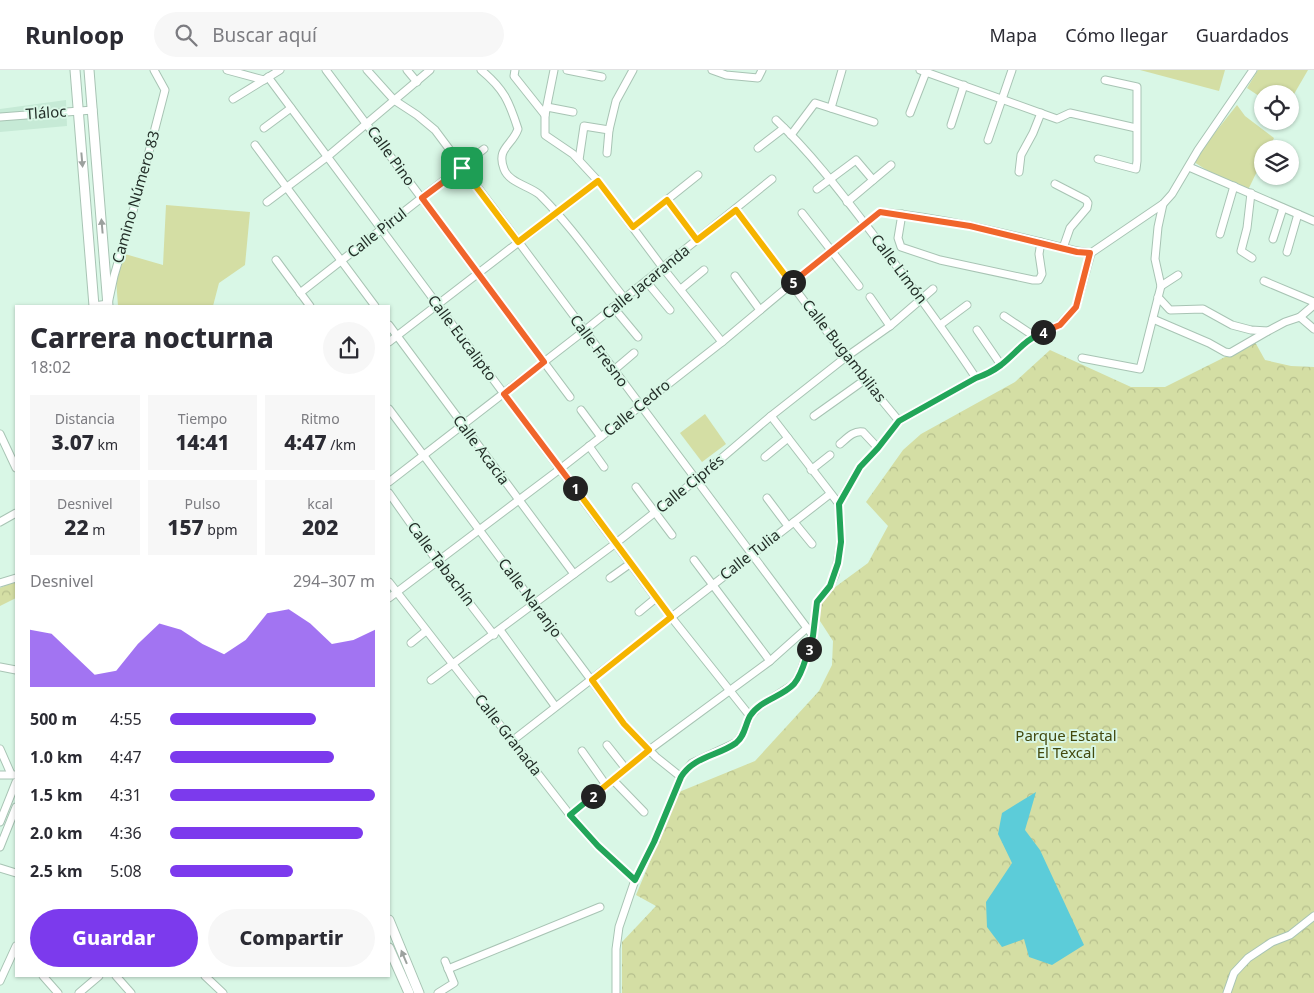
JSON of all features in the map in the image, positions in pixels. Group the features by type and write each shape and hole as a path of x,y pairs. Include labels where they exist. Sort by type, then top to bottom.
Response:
{"main road":[{"path":"74,70 94,305"},
{"path":"89,70 108,305"},
{"path":"390,922 420,993"},
{"path":"390,950 409,993"}],"street":[{"name":"Camino Número 83","path":"108,305 114,276 165,90 154,70"},
{"path":"227,70 266,79"},
{"path":"233,99 277,70"},
{"name":"Calle Pino","path":"326,70 570,397"},
{"name":"Calle Fresno","path":"367,70 394,100 435,130 813,636"},
{"path":"407,70 417,82"},
{"path":"267,202 327,157 430,70"},
{"path":"481,70 501,88 507,98 518,129 511,143 503,148 501,155 504,170 513,179 536,191 557,212 625,299"},
{"path":"554,70 545,116 545,136 579,160 598,181 663,268 722,342"},
{"path":"567,70 602,77"},
{"path":"607,153 609,130 616,101 633,70"},
{"path":"712,70 726,75 758,78 762,70"},
{"path":"831,108 842,70"},
{"path":"988,140 1012,70"},
{"path":"616,993 616,949 619,927 635,880 654,842 681,777 692,763 737,742 744,732 750,716 760,706 794,684 800,674 813,636 817,602 830,586 838,563 841,542 839,504 860,467 899,421 976,378 989,373 1034,336 1060,325 1076,307 1090,253 1163,204 1172,194 1253,70"},
{"path":"910,113 923,71 1056,118 1070,113 1136,128"},
{"path":"515,73 545,116"},
{"name":"Calle Eucalipto","path":"266,79 327,157 656,598 750,716"},
{"path":"1098,159 1136,169 1138,92 1136,87 1105,80"},
{"path":"951,125 964,86"},
{"path":"791,135 815,103 874,122"},
{"path":"547,107 573,112"},
{"path":"264,128 290,108"},
{"name":"Tláloc","path":"0,117 92,110"},
{"path":"1019,172 1020,155 1033,133 1041,113"},
{"name":"Calle Limón","path":"776,120 830,180 922,299 976,378"},
{"path":"579,160 584,126 609,130"},
{"path":"758,148 784,128"},
{"path":"255,145 373,305"},
{"name":"Calle Pirul","path":"300,293 484,149"},
{"path":"817,189 856,160 873,180"},
{"path":"847,202 891,165"},
{"path":"1189,166 1314,221"},
{"path":"633,227 698,175"},
{"name":"Calle Jacaranda","path":"390,481 625,299 772,179"},
{"path":"390,341 598,181"},
{"path":"1055,184 1086,200 1088,204 1088,208 1070,228 1063,248"},
{"path":"1220,234 1234,186"},
{"path":"1251,193 1242,251 1252,258"},
{"path":"667,200 697,240"},
{"path":"1082,358 1140,369 1161,286 1155,259 1158,227 1163,204"},
{"path":"1273,239 1283,208"},
{"name":"Calle Bugambilias","path":"736,210 846,357 899,421"},
{"name":"Calle Cedro","path":"390,597 560,469 722,342 791,283 880,212 902,214"},
{"path":"802,213 859,286"},
{"path":"1041,242 1039,254 1042,274 1039,280 1034,280 940,260 901,247 898,238 902,214 970,226 1090,253"},
{"path":"1287,252 1298,214"},
{"path":"276,260 309,305"},
{"path":"681,289 704,270"},
{"path":"1161,286 1178,275"},
{"path":"735,276 760,310"},
{"path":"646,281 670,310"},
{"path":"1153,319 1230,353 1285,322 1300,317 1314,303 1264,281"},
{"name":"Calle Ciprés","path":"430,680 616,543 696,480 771,416 846,357 890,326 933,290"},
{"path":"870,297 890,326"},
{"path":"1158,297 1170,310 1203,309 1232,325 1251,330 1268,331"},
{"path":"940,325 967,305"},
{"path":"614,307 638,337"},
{"path":"1004,316 1034,336"},
{"path":"1300,317 1314,329"},
{"name":"Calle Acacia","path":"390,326 574,574"},
{"path":"977,330 1001,365"},
{"path":"614,370 634,353"},
{"path":"814,416 866,379"},
{"name":"Calle Naranjo","path":"390,410 624,724 649,750 681,777"},
{"path":"581,410 601,437"},
{"path":"771,416 839,504"},
{"path":"840,444 859,431 863,432 878,448"},
{"path":"765,457 788,438"},
{"path":"3,440 15,466"},
{"path":"588,446 604,467"},
{"path":"811,470 830,455"},
{"path":"636,487 672,535"},
{"name":"Calle Tabachín","path":"390,494 437,561 497,632 555,706"},
{"name":"Calle Tulia","path":"592,680 830,494"},
{"path":"767,498 812,544"},
{"path":"0,522 15,514"},
{"path":"694,560 770,661"},
{"path":"610,578 631,563"},
{"path":"1,581 15,578"},
{"name":"Calle Granada","path":"390,583 570,815 598,846 635,880"},
{"path":"639,612 656,598"},
{"path":"570,815 649,750 770,661 807,628"},
{"path":"411,643 426,631"},
{"path":"0,667 15,670"},
{"path":"512,740 592,680"},
{"path":"606,745 626,769"},
{"path":"0,749 14,775 0,775"},
{"path":"582,751 610,782 644,812"},
{"path":"0,822 15,784"},
{"path":"0,847 15,810"},
{"path":"0,868 15,873"},
{"path":"448,969 600,907"},
{"path":"1227,993 1234,973 1248,958 1272,942 1290,934 1314,916"},
{"path":"0,981 15,948"},
{"path":"438,993 454,983 445,961"},
{"path":"44,977 58,993"},
{"path":"78,993 98,977"},
{"path":"117,977 131,993"},
{"path":"206,977 223,993"}],"shaded area":[{"path":"66,100 67,126 0,132 0,109"}],"green space":[{"path":"1140,70 1225,70 1219,91"},
{"path":"1258,70 1308,70 1299,86 1254,85 1254,93 1247,88"},
{"path":"1237,105 1245,116 1254,123 1254,130 1263,130 1274,138 1273,140 1254,140 1254,178 1248,190 1219,178 1194,162"},
{"path":"166,205 250,212 245,265 219,283 213,305 118,305 116,279 125,254 163,265"},
{"name":"Parque Estatal El Texcal","path":"1255,342 1265,360 1291,366 1314,367 1314,993 622,993 622,942 656,906 636,895 679,792 755,761 819,691 832,665 833,641 818,618 823,596 868,563 888,526 866,502 903,450 921,434 1015,382 1050,350 1131,387 1165,387"},
{"path":"705,414 726,444 702,462 680,433"},
{"path":"15,581 15,598 0,606 0,588"}],"water":[{"path":"1036,792 1025,830 1040,850 1084,945 1052,965 1029,957 1024,939 1002,947 987,927 986,902 1012,863 998,834 1002,813"}],"route":[{"path":"462,168 518,242 598,181 633,227 667,200 697,240 736,210 791,283 880,212 970,226 1077,252 1090,253 1076,307 1060,325 1034,336 989,373 976,378 899,421 860,467 839,504 841,542 836,575 817,602 813,636 800,674 794,684 760,706 750,716 744,732 737,742 692,763 685,769 654,842 635,880 598,846 570,815 649,750 624,724 592,680 671,617 504,394 544,362 422,198 462,168"}]}
